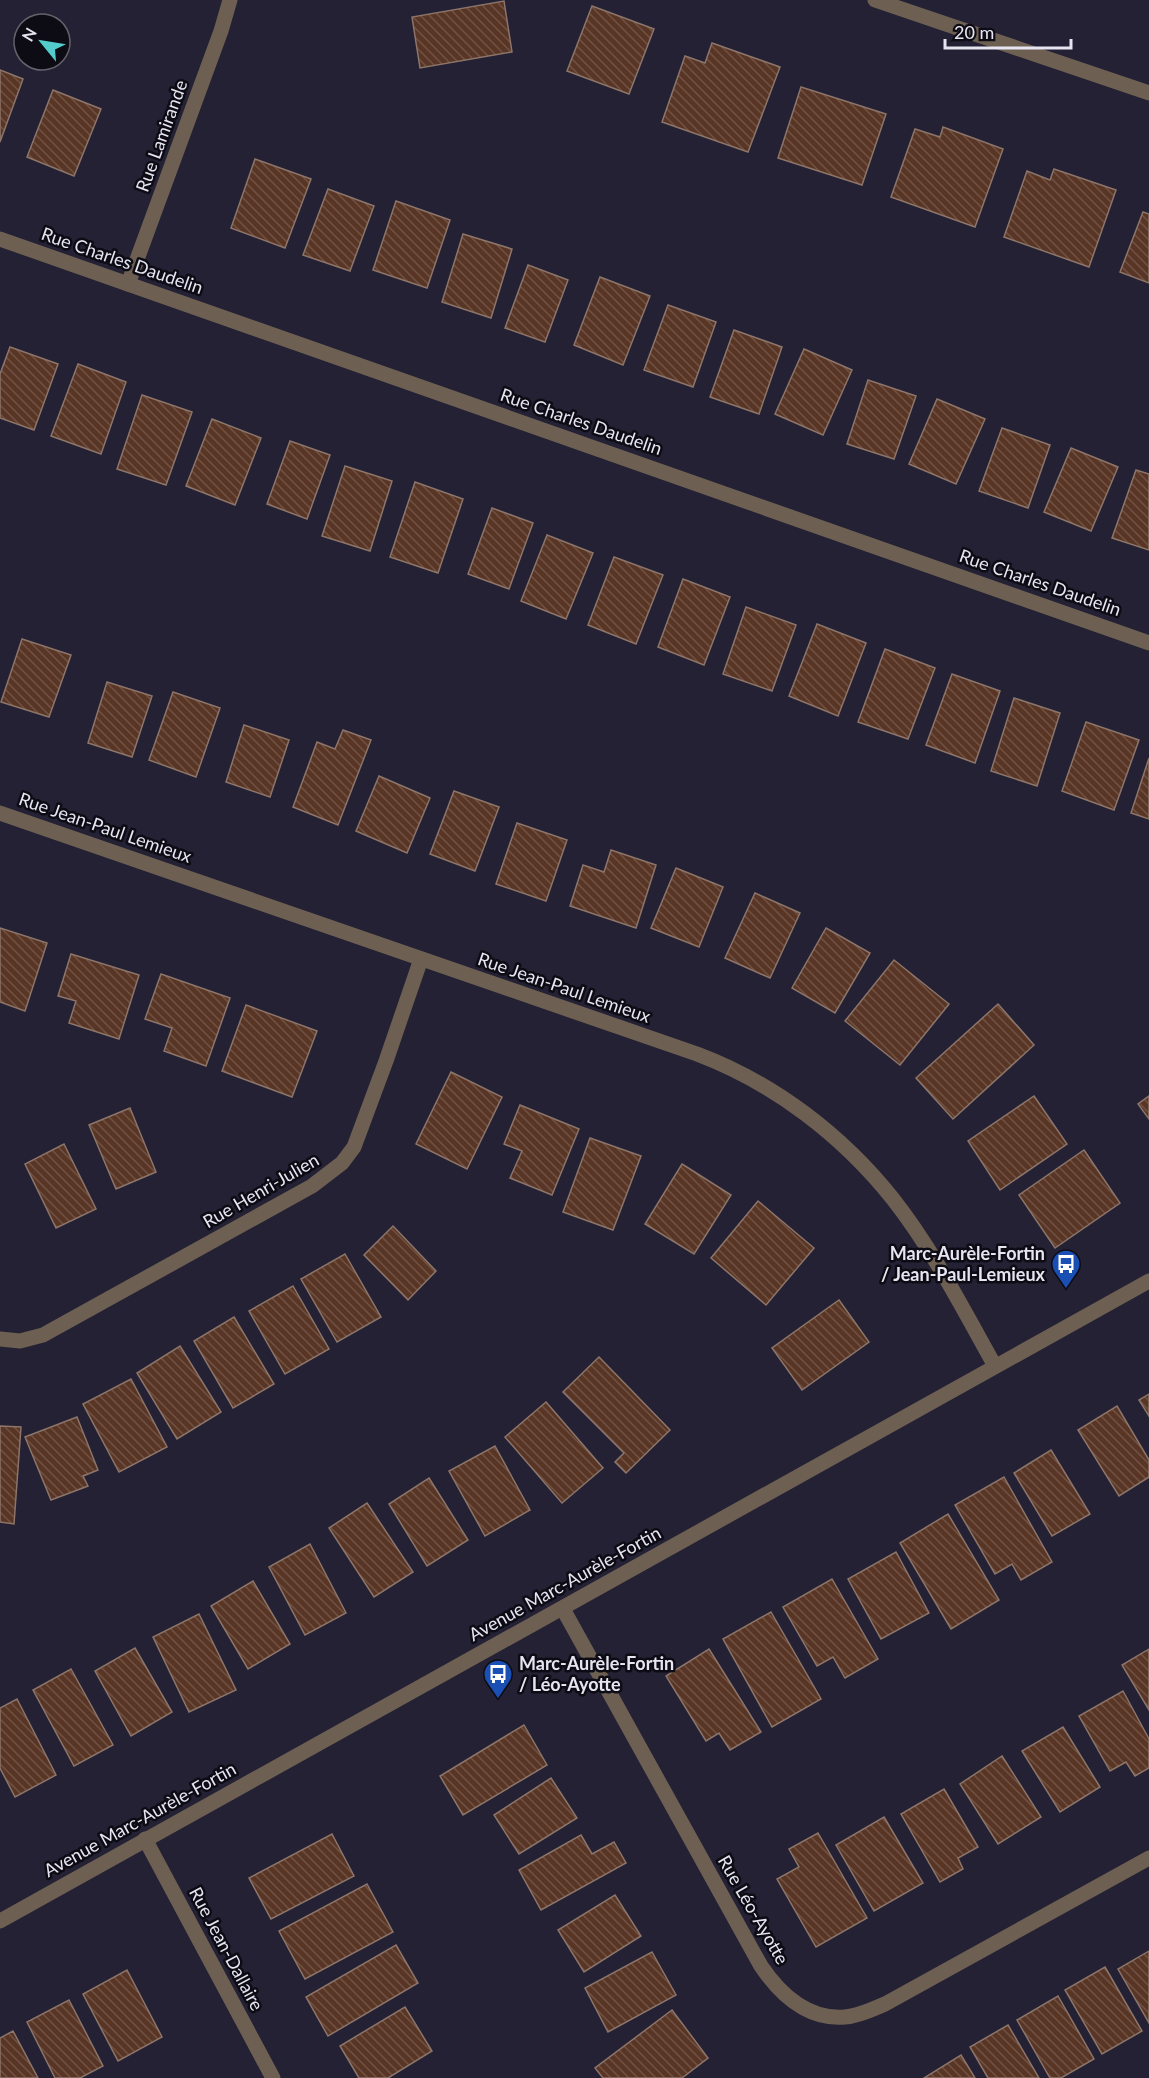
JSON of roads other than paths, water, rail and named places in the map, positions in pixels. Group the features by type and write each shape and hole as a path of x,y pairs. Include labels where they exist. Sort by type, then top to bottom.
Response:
{"street":[{"name":"Rue Lamirande","path":"128,284 221,31 230,0"},
{"path":"875,0 1149,93"},
{"name":"Rue Charles Daudelin","path":"0,239 1149,643"},
{"name":"Rue Jean-Paul Lemieux","path":"0,813 719,1063 786,1099 858,1161 893,1200 949,1282 995,1366"},
{"name":"Rue Henri-Julien","path":"0,1339 20,1341 50,1332 312,1186 342,1163 360,1133 421,959"},
{"name":"Avenue Marc-Aurèle-Fortin","path":"0,1921 1149,1281"},
{"name":"Rue Léo-Ayotte","path":"563,1609 761,1966 782,1993 804,2008 831,2017 846,2017 885,2004 1149,1858"},
{"name":"Rue Jean-Dallaire","path":"145,1839 273,2078"}],"place":[{"name":"Marc-Aurèle-Fortin / Jean-Paul-Lemieux","path":"1066,1290"},
{"name":"Marc-Aurèle-Fortin / Léo-Ayotte","path":"498,1700"}]}
